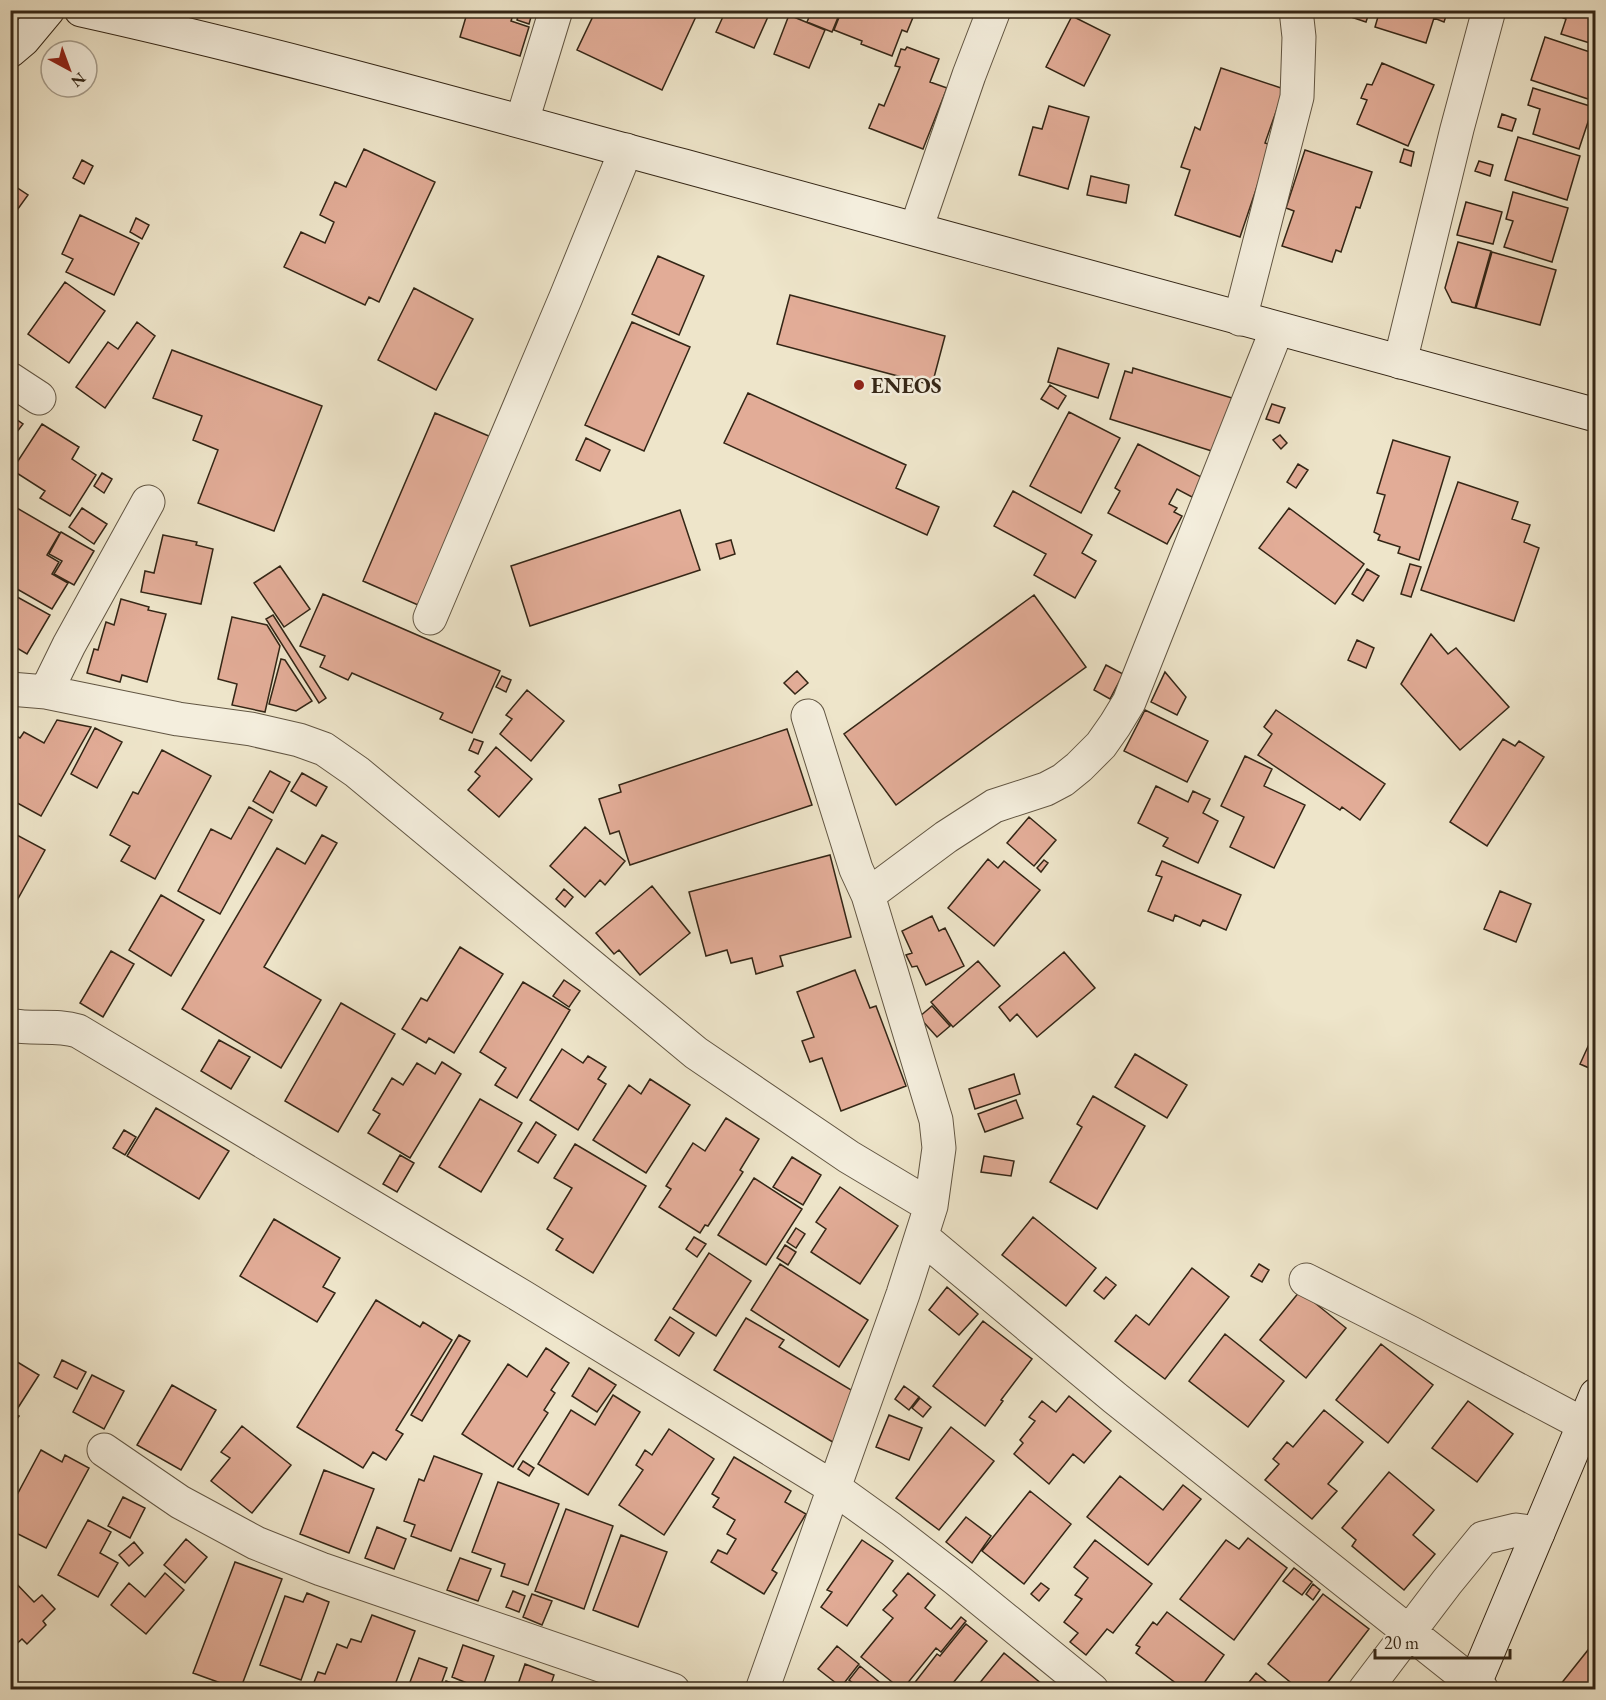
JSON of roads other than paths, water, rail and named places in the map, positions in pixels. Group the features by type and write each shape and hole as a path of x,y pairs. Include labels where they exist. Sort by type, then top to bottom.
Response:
{"street":[{"path":"10,51 23,40 48,10"},
{"path":"81,10 158,27 522,121 1596,415"},
{"path":"522,121 556,10"},
{"path":"916,229 994,10"},
{"path":"1240,319 1297,97 1299,37 1296,10"},
{"path":"1400,362 1489,10"},
{"path":"430,618 626,150"},
{"path":"868,895 946,837 994,806 1046,789 1063,780 1079,768 1101,745 1129,702 1277,329"},
{"path":"10,379 39,398"},
{"path":"46,692 69,645 148,502"},
{"path":"10,689 46,692 178,719 251,729 299,740 324,749 357,772 696,1053 849,1157 926,1222 1115,1398 1410,1631 1476,1687 1589,1410 1411,1333 1306,1281"},
{"path":"762,1689 926,1222 939,1148 936,1120 868,895 856,869 808,716"},
{"path":"10,1025 19,1027 64,1026 78,1031 523,1297 834,1488 910,1543 1092,1689"},
{"path":"104,1450 180,1502 256,1543 321,1569 673,1689"},
{"path":"1365,1689 1483,1538 1516,1530 1538,1533"}],"place":[{"name":"ENEOS","path":"859,385"}]}
